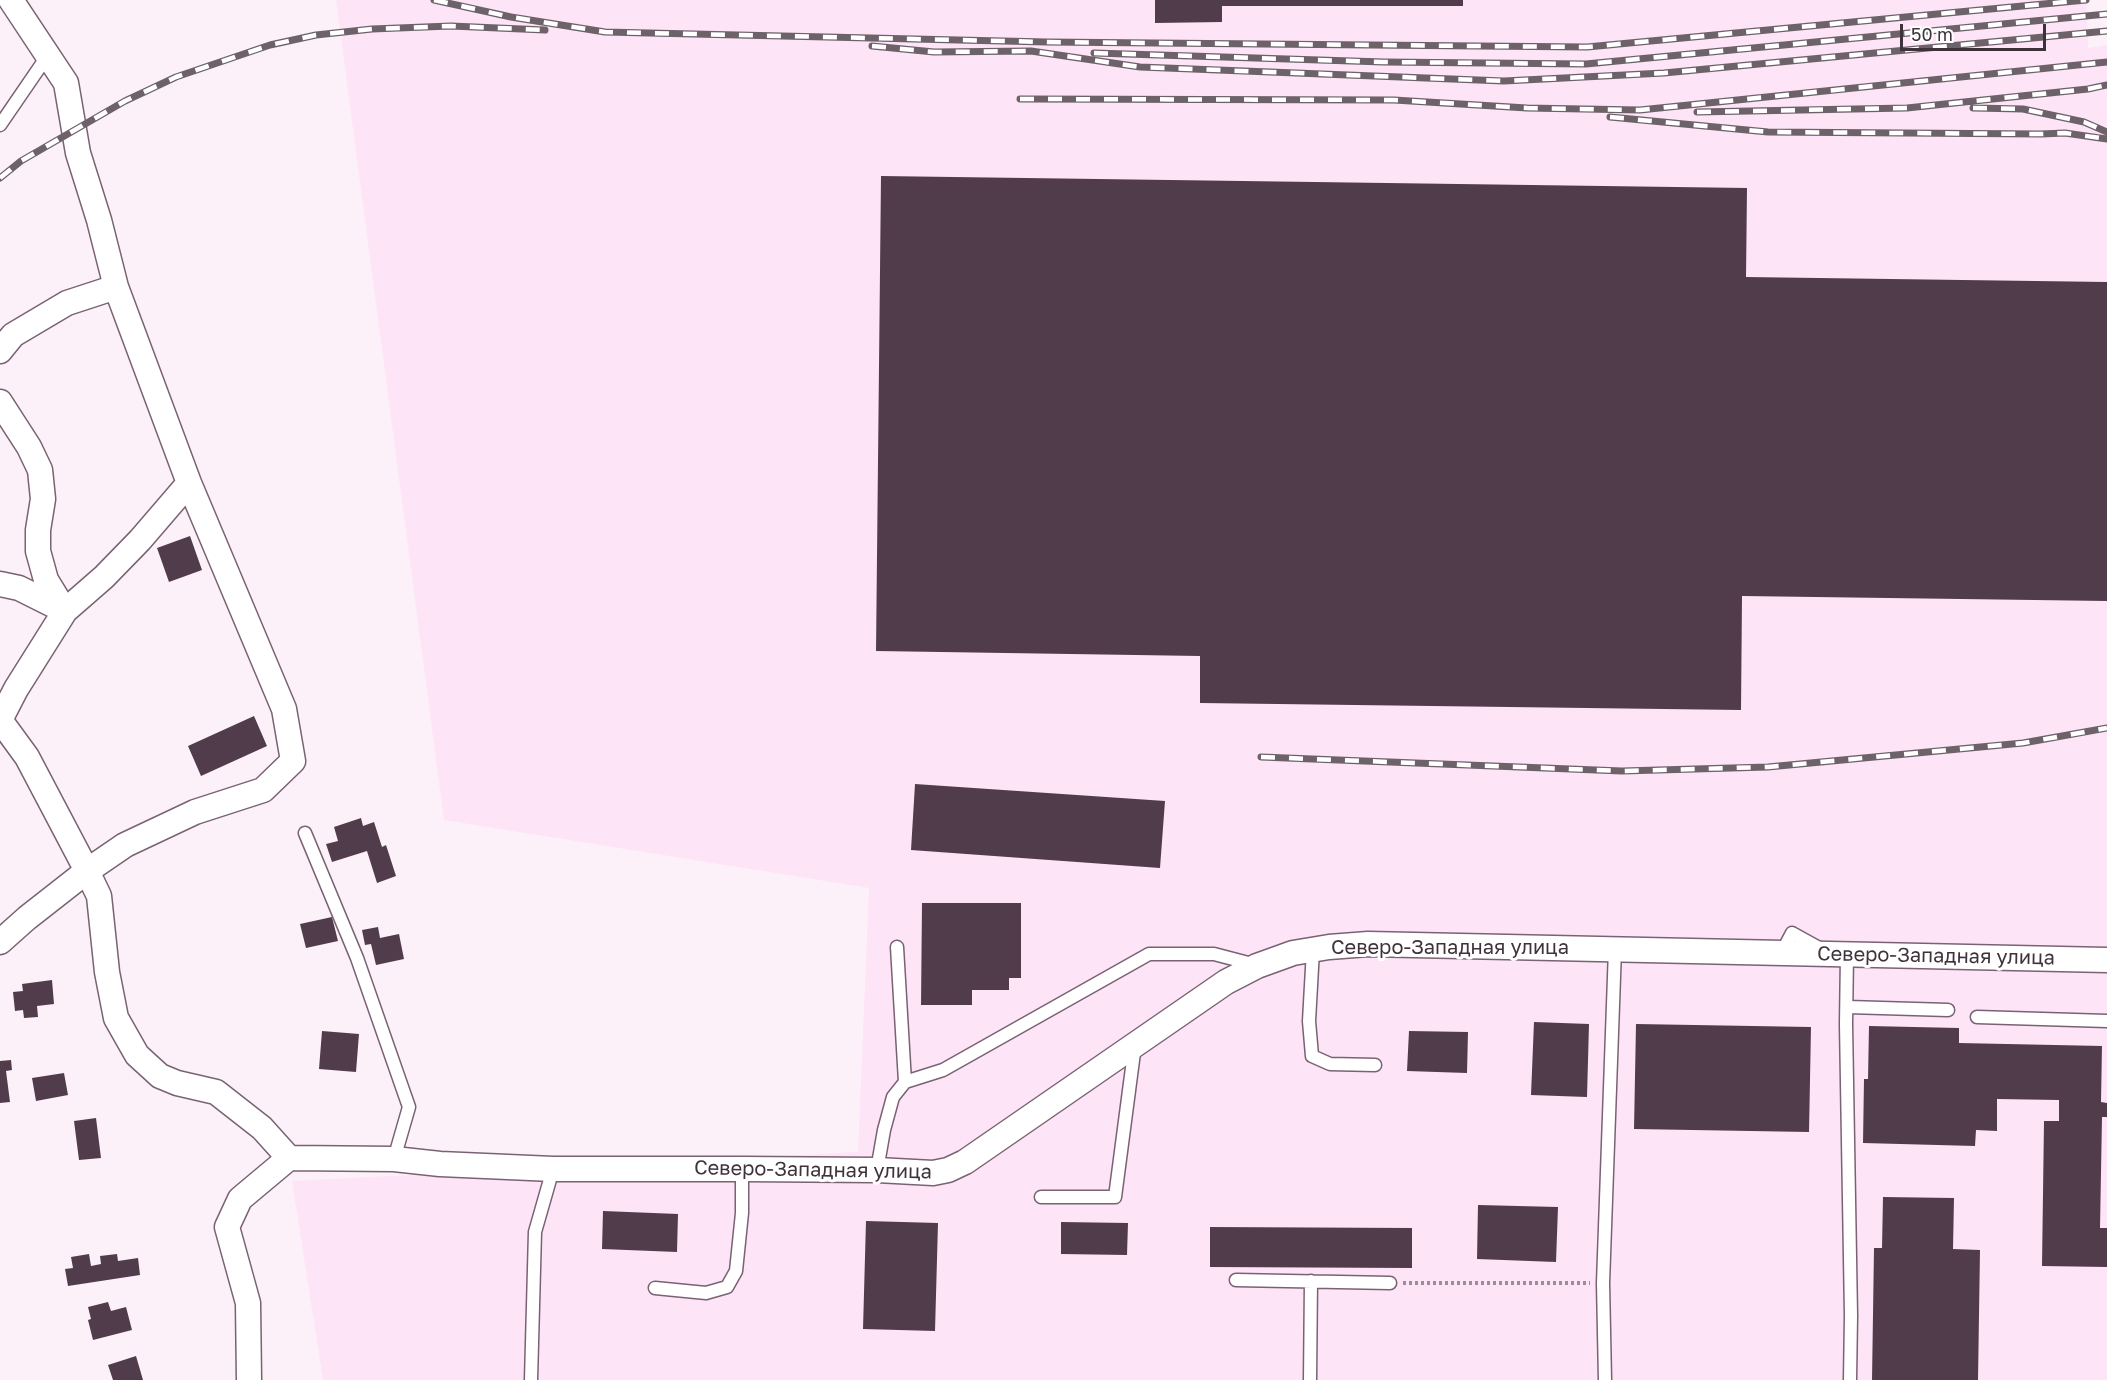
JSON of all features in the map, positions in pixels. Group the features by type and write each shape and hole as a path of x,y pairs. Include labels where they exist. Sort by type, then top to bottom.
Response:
{"street":[{"path":"0,942 27,918 125,845 195,812 263,790 293,761 284,709 189,483 116,287 99,220 78,153 66,84 11,0"},
{"path":"0,351 13,335 67,303 116,287"},
{"path":"0,402 29,447 40,470 43,499 38,530 38,551 46,580 65,610"},
{"path":"189,483 140,540 104,577 65,610 0,720 27,757 99,896 107,972 116,1018 137,1055 160,1076 177,1083 216,1092 262,1128 289,1158 240,1199 227,1227 248,1303 249,1380"},
{"path":"0,584 20,588 65,610"},
{"name":"Северо-Западная улица","path":"289,1158 394,1159 440,1164 553,1169 877,1170 933,1173 948,1170 965,1162 1226,982 1257,966 1293,953 1368,944 2107,960"}],"lane":[{"path":"0,125 48,55"},
{"path":"305,833 357,958 409,1107 394,1159"},
{"path":"897,948 905,1082"},
{"path":"1605,1380 1603,1284 1615,949"},
{"path":"1313,950 1309,1021 1312,1056 1330,1064 1375,1065"},
{"path":"877,1170 893,1097 905,1082 943,1070 1149,954 1214,954 1257,966"},
{"path":"1838,954 1848,1007 1846,1024 1850,1380"},
{"path":"1848,1007 1948,1010"},
{"path":"1977,1017 2107,1021"},
{"path":"1041,1197 1115,1197 1135,1044"},
{"path":"531,1380 535,1232 553,1169"},
{"path":"655,1288 706,1293 727,1287 736,1271 742,1213 742,1169"},
{"path":"1236,1280 1390,1283"},
{"path":"1310,1380 1311,1281"}],"path":[{"path":"1390,1283 1603,1284"}],"shaded area":[{"path":"336,0 2086,0 2088,48 2107,45 2107,1380 323,1380 292,1181 858,1152 869,888 444,820"}],"building":[{"path":"1155,0 1463,0 1463,6 1222,6 1222,22 1155,23"},
{"path":"881,176 1747,188 1746,277 2107,282 2107,601 1742,596 1741,710 1200,703 1200,656 876,651"},
{"path":"190,536 202,570 169,582 157,548"},
{"path":"254,716 267,746 201,776 188,746"},
{"path":"915,784 1165,801 1160,868 911,850"},
{"path":"361,818 363,826 374,822 382,847 386,845 396,876 377,883 367,851 332,862 326,844 338,841 334,827"},
{"path":"922,903 1021,903 1021,978 1009,978 1009,990 972,990 972,1005 921,1005"},
{"path":"332,917 338,941 306,948 300,924"},
{"path":"378,927 380,938 399,934 404,959 376,965 371,944 365,945 362,930"},
{"path":"52,980 54,1004 37,1006 38,1017 24,1018 23,1010 15,1011 13,992 23,991 22,984"},
{"path":"1534,1022 1589,1024 1587,1097 1531,1095"},
{"path":"1636,1024 1811,1027 1809,1132 1634,1129"},
{"path":"1869,1026 1959,1028 1959,1043 2102,1046 2101,1102 2107,1103 2107,1117 2102,1117 2100,1228 2107,1228 2107,1267 2042,1266 2044,1121 2059,1121 2059,1100 1997,1099 1997,1131 1976,1130 1975,1146 1863,1143 1864,1079 1868,1079"},
{"path":"322,1031 359,1034 356,1072 319,1069"},
{"path":"1409,1031 1468,1032 1467,1073 1407,1071"},
{"path":"11,1060 12,1070 6,1071 10,1102 0,1103 0,1061"},
{"path":"64,1073 68,1095 36,1101 32,1078"},
{"path":"96,1118 101,1158 79,1160 74,1121"},
{"path":"1883,1197 1954,1198 1953,1249 1980,1250 1978,1380 1872,1380 1874,1248 1882,1248"},
{"path":"1478,1205 1558,1207 1556,1262 1477,1259"},
{"path":"603,1211 678,1214 677,1252 602,1249"},
{"path":"866,1221 938,1223 935,1331 863,1329"},
{"path":"1061,1222 1128,1223 1127,1255 1061,1254"},
{"path":"1210,1227 1412,1228 1412,1268 1210,1267"},
{"path":"89,1254 91,1266 101,1264 100,1256 117,1254 118,1261 138,1258 140,1275 68,1286 65,1269 73,1268 71,1257"},
{"path":"108,1302 111,1311 126,1307 132,1330 93,1340 88,1320 91,1319 88,1307"},
{"path":"136,1356 143,1380 113,1380 108,1365"}],"railway":[{"path":"434,0 511,17 605,32 1047,42 1587,47 2086,0"},
{"path":"1094,53 1384,62 1586,64 2107,14"},
{"path":"0,178 21,161 125,101 176,77 270,45 316,35 372,29 451,26 545,30"},
{"path":"872,46 934,52 1031,51 1140,67 1504,81 1664,73 2107,31"},
{"path":"1020,99 1394,100 1527,108 1640,110 2107,62"},
{"path":"1697,112 1907,108 2088,89 2107,85"},
{"path":"1973,108 2023,109 2084,122 2107,132"},
{"path":"1610,117 1768,132 2065,133 2107,139"},
{"path":"1261,757 1622,771 1768,767 2023,743 2107,728"}]}
